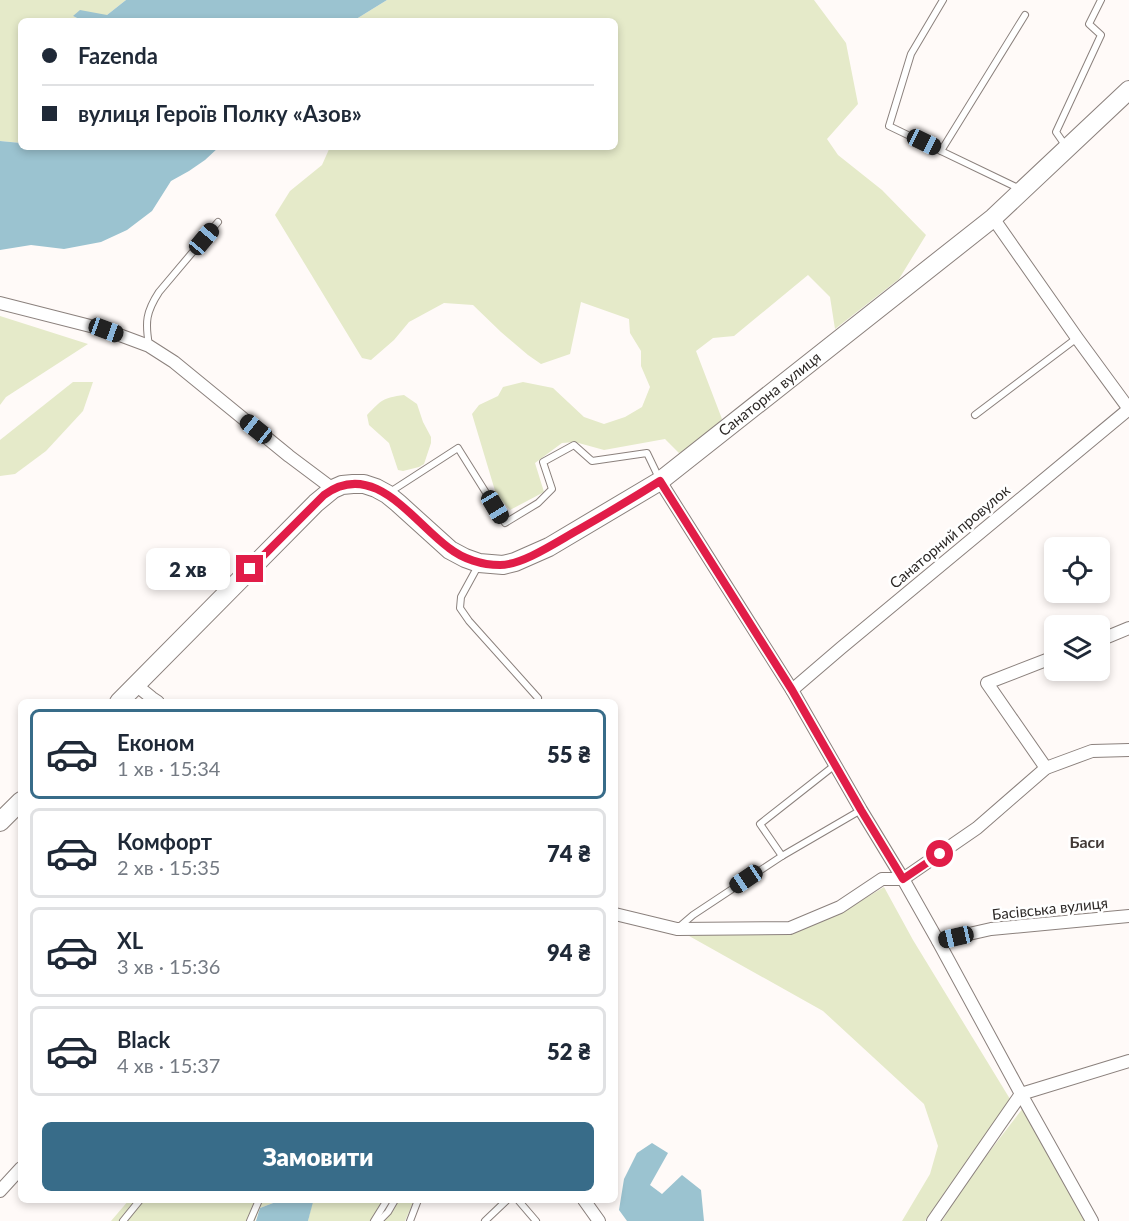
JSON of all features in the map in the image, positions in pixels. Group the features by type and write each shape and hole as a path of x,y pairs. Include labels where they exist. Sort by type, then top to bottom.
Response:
{"main road":[{"name":"Санаторна вулиця","path":"382,491 450,550 479,563 503,565 549,547 660,481 993,218 1129,90"},
{"path":"122,699 316,503 333,489 342,485 364,484 382,491"},
{"path":"0,822 18,804"}],"street":[{"path":"993,218 1129,409"},
{"path":"0,303 106,330 149,346 174,362 333,489"},
{"name":"Санаторний провулок","path":"792,690 1129,409"},
{"path":"660,481 792,690 903,879 1092,1221"},
{"path":"1110,636 1129,628"},
{"path":"1044,661 987,684 1046,768"},
{"path":"136,685 154,699"},
{"path":"618,915 677,929 790,928 840,907 882,879 903,879 977,828 1046,768 1092,751 1129,750"},
{"name":"Басівська вулиця","path":"938,941 991,929 1129,916"},
{"path":"933,1221 1021,1094 1129,1061"},
{"path":"0,1191 18,1171"},
{"path":"586,1203 599,1221"}],"lane":[{"path":"943,0 911,54 889,126 1023,190"},
{"path":"1068,148 1056,132 1101,35 1089,24 1101,0"},
{"path":"941,150 1025,15"},
{"path":"149,346 146,328 147,313 152,302 218,222"},
{"path":"975,415 1077,338"},
{"path":"382,491 458,448 505,523 538,503 552,489 543,462 574,444 592,461 647,453 660,481"},
{"path":"479,563 461,597 460,608 538,698"},
{"path":"782,856 760,824 835,765"},
{"path":"677,929 693,915 782,856 861,810"},
{"path":"123,1221 138,1203"},
{"path":"250,1221 258,1203"},
{"path":"374,1221 385,1203"},
{"path":"379,1221 393,1203"},
{"path":"410,1221 417,1203"},
{"path":"485,1221 504,1203"},
{"path":"521,1203 536,1221"}],"green space":[{"path":"0,0 126,0 107,15 73,16 77,18 18,18 18,143 0,141"},
{"path":"387,0 814,0 846,43 858,104 827,139 838,155 882,190 926,235 899,279 835,329 830,297 808,275 734,336 713,338 696,351 722,419 698,443 679,453 665,439 604,450 575,442 562,443 535,463 544,492 510,510 496,494 472,414 479,405 498,396 503,387 523,382 553,388 584,417 604,424 625,417 642,407 650,387 641,366 641,351 630,333 629,319 581,302 570,354 541,364 501,332 473,305 444,303 409,322 394,340 371,360 362,358 275,215 290,191 322,165 329,150 618,150 618,18 358,18"},
{"path":"0,316 88,344 6,397 0,405"},
{"path":"73,382 93,382 83,411 46,451 15,474 0,476 0,440"},
{"path":"404,395 417,404 431,437 431,443 424,464 403,471 398,470 389,443 369,425 367,415 383,400"},
{"path":"884,887 913,940 1010,1099 925,1221 902,1221 930,1174 938,1146 924,1104 823,1011 682,932 791,932 842,912"},
{"path":"1023,1108 1087,1221 942,1221 963,1186"},
{"path":"126,1203 273,1203 260,1208 255,1221 111,1221"},
{"path":"312,1203 413,1203 405,1221 308,1221"}],"water":[{"path":"126,0 387,0 358,18 77,18 73,16 80,10 107,15"},
{"path":"0,141 18,143 18,150 216,150 205,160 171,181 152,211 127,230 101,242 64,249 31,245 0,250"},
{"path":"652,1143 668,1153 650,1185 662,1194 682,1175 701,1190 704,1221 627,1221 619,1210 624,1179 637,1153"},
{"path":"273,1203 313,1203 308,1221 256,1221 260,1208"}],"district":[{"name":"Баси","path":"1087,842"}],"route":[{"path":"250,569 324,495 342,485 364,484 376,488 398,503 450,550 479,563 503,565 549,547 660,481 792,690 903,879 940,854"}]}
